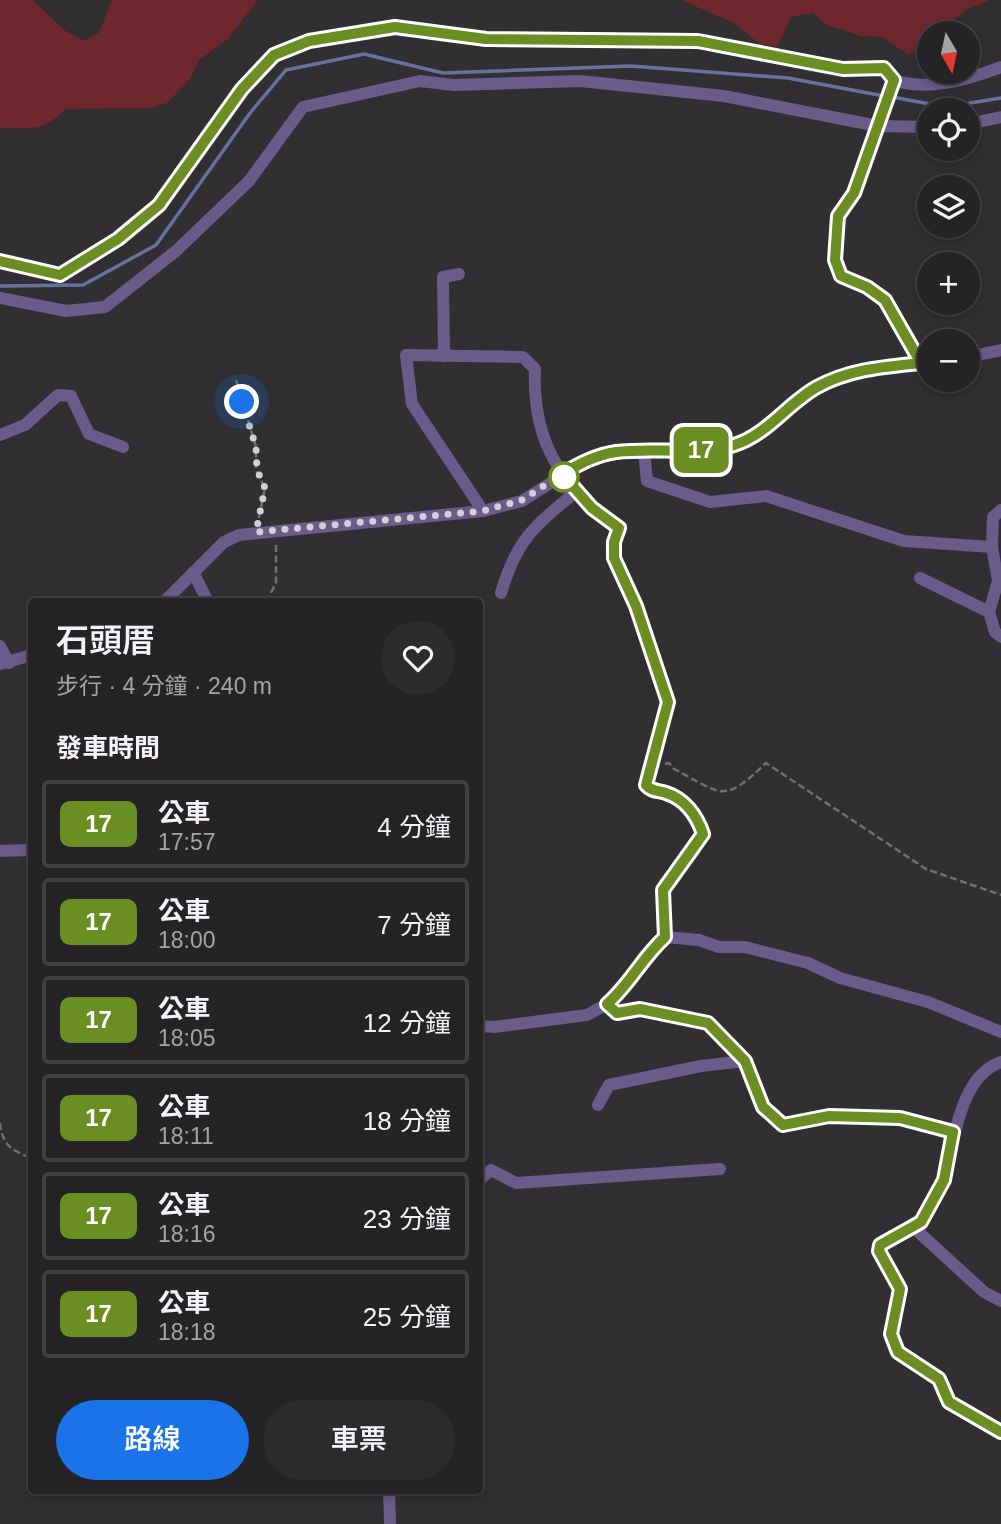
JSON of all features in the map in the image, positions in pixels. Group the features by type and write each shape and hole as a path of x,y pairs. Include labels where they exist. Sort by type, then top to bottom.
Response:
{"street":[{"path":"0,261 60,275 118,239 159,205 242,89 274,55 309,41 395,27 486,39 698,41 843,69 884,68 893,84 854,193 838,216 835,260 841,276 867,287 885,300 917,350"},
{"path":"893,84 949,83 1001,67"},
{"path":"0,298 66,311 106,307 176,251 249,181 303,107 420,81 454,85 580,81 724,96 917,125"},
{"path":"980,121 1001,117"},
{"path":"444,356 443,277 459,274"},
{"path":"980,354 1001,350"},
{"path":"483,511 412,404 406,355 523,357 535,369 534,396 540,431 554,465 592,508 619,528 614,542 614,558 636,606 649,650 665,686 668,702 646,785 649,789 669,793 694,812 703,834 663,890 665,937"},
{"path":"168,598 224,542 256,532 483,511 522,500 588,459 615,452 694,450 733,445 751,438 816,388 852,371 917,363"},
{"path":"0,435 25,425 58,395 71,396 89,434 123,447"},
{"path":"644,451 647,481 710,502 766,496 904,541 992,547"},
{"path":"501,593 512,557 535,525 577,491"},
{"path":"1001,510 993,517 992,547 998,581 989,612 995,632 1001,637"},
{"path":"193,572 206,598"},
{"path":"920,578 989,612"},
{"path":"0,646 5,664 28,656"},
{"path":"0,851 28,850"},
{"path":"483,1026 587,1015 619,994 645,955 665,937 699,940 719,947 745,947 808,963 840,978 928,1002 1001,1032"},
{"path":"607,1004 617,1013 640,1009 708,1023 745,1061 763,1107 783,1125 829,1116 900,1118 953,1132"},
{"path":"598,1105 608,1085 701,1066 745,1061"},
{"path":"1001,1062 988,1067 974,1083 953,1132 944,1180 921,1222 880,1245 879,1251 900,1289 891,1334 898,1352 939,1379 949,1402 1001,1432"},
{"path":"483,1177 491,1170 516,1184 720,1169"},
{"path":"914,1227 984,1292 1001,1301"},
{"path":"389,1494 390,1524"}],"path":[{"path":"236,380 256,447 257,470 265,488 256,532"},
{"path":"268,598 276,583 276,531"},
{"path":"649,767 669,763 718,792 738,789 766,763 926,869 1001,895"},
{"path":"0,1123 2,1138 15,1153 28,1158"}],"shaded area":[{"path":"0,0 33,0 64,30 84,41 99,33 112,0 258,0 228,39 199,60 190,79 167,103 150,108 66,109 42,126 0,128"},
{"path":"681,0 990,0 967,9 952,21 917,21 917,49 909,55 882,37 861,36 827,25 813,13 791,17 777,47 760,44 732,22"}],"waterway":[{"path":"0,286 83,285 156,245 250,113 286,70 364,54 443,73 631,66 788,78 884,96"},
{"path":"892,97 946,107 1001,98"}],"bus line":[{"name":"17","path":"0,261 60,275 118,239 159,205 242,89 274,55 309,41 395,27 486,39 698,41 843,69 884,68 888,71 894,80 866,163 854,193 838,216 835,260 841,276 867,287 885,300 921,363 852,371 816,388 751,438 733,445 694,450 615,452 588,459 562,474 592,508 619,528 614,542 614,558 636,606 649,650 665,686 668,702 646,785 649,789 669,793 694,812 703,834 694,851 663,890 665,937 645,955 619,994 607,1004 612,1012 617,1013 640,1009 708,1023 745,1061 763,1107 783,1125 829,1116 900,1118 953,1132 944,1180 921,1222 880,1245 879,1251 900,1289 891,1334 898,1352 939,1379 949,1402 1001,1432"}],"route":[{"path":"242,402 256,447 257,470 265,488 256,532 483,511 522,500 562,474 564,477"}]}
